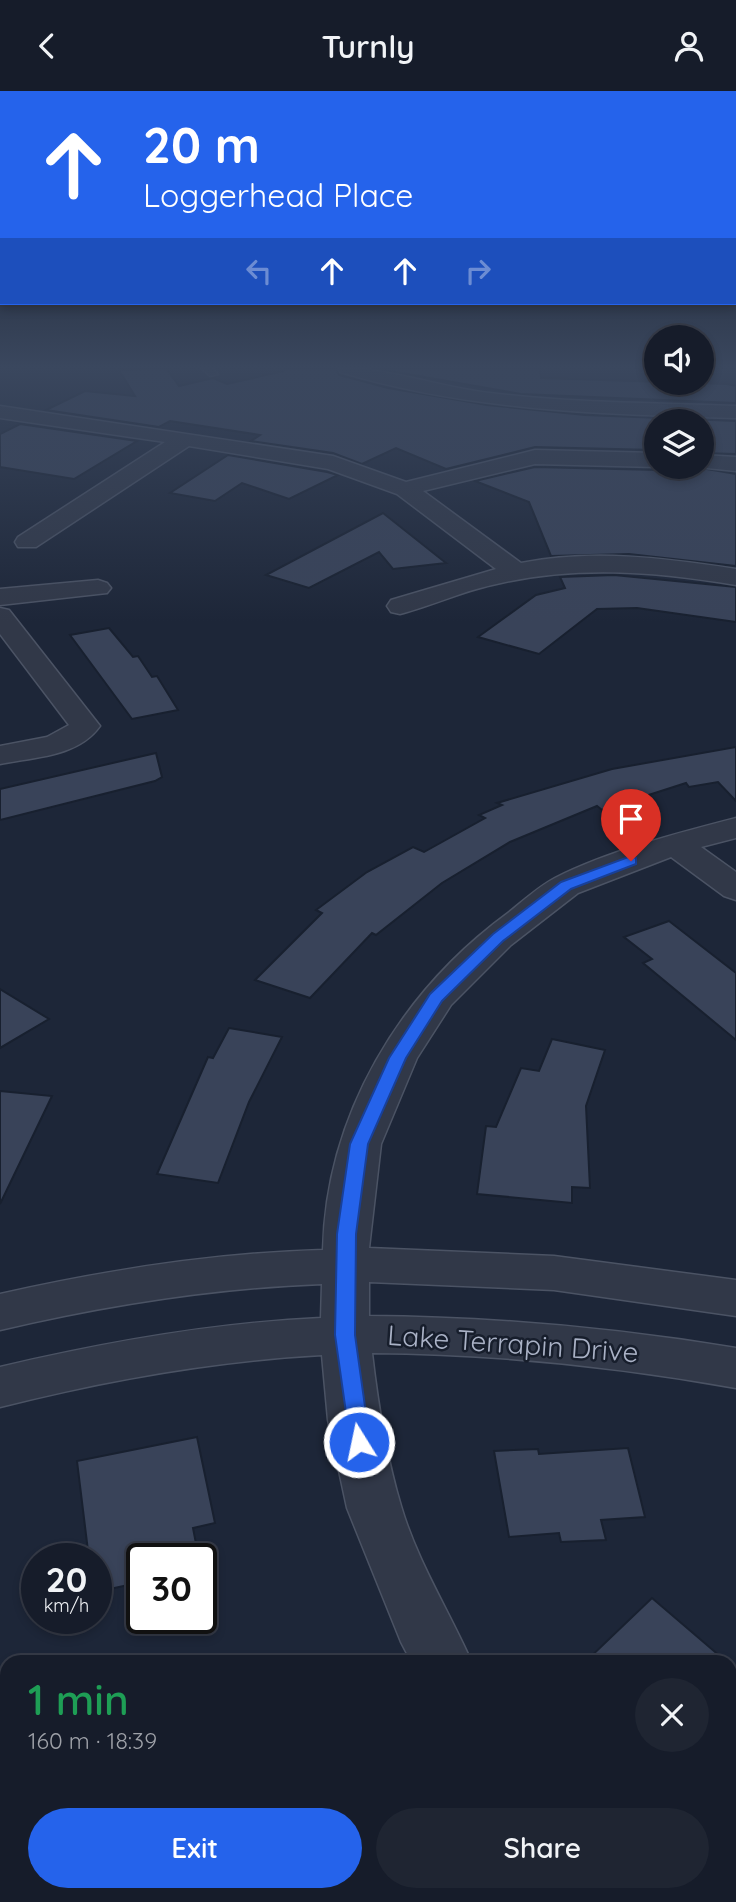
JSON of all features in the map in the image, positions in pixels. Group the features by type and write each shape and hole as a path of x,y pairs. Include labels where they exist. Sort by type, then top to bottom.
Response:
{"street":[{"path":"27,542 164,453"},
{"path":"271,453 333,463 405,489 514,570"},
{"path":"405,489 536,457 644,460"},
{"path":"714,463 736,464"},
{"path":"400,606 458,584 514,570 584,562 673,565 736,577"},
{"path":"0,597 98,588"},
{"path":"0,616 11,649 85,726 67,740 0,755"},
{"path":"439,1655 421,1623 374,1509 354,1420 345,1335 346,1234 359,1144 397,1058 436,998 498,937 566,885 675,844 736,828"},
{"path":"675,844 736,889"},
{"path":"0,1312 144,1284 278,1269 403,1265 514,1269 658,1284 736,1298"},
{"name":"Lake Terrapin Drive","path":"0,1387 71,1367 149,1352 345,1335 474,1335 547,1341 676,1356 736,1368"}],"building":[{"path":"0,453 118,453 74,479 0,467"},
{"path":"330,453 386,453 362,464 333,453"},
{"path":"407,453 513,453 446,469"},
{"path":"228,455 338,475 289,499 242,483 215,501 170,493"},
{"path":"535,467 644,470 644,479 714,479 714,470 736,474 736,566 629,554 551,556 529,502 475,481"},
{"path":"383,513 446,563 393,569 379,552 309,588 266,575"},
{"path":"614,575 736,587 736,622 637,608 597,609 539,654 478,637 536,595 565,588 560,577"},
{"path":"109,628 133,657 138,656 152,677 157,676 178,710 132,719 70,635"},
{"path":"736,747 736,801 718,782 689,787 686,783 602,810 597,806 510,842 442,883 376,935 372,933 310,998 255,980 322,913 316,910 367,872 413,847 424,852 485,818 479,815 502,805 497,803 612,769"},
{"path":"156,753 162,777 155,781 0,820 0,789"},
{"path":"669,921 736,973 736,1040 643,963 652,959 624,937"},
{"path":"0,989 49,1019 0,1048"},
{"path":"229,1028 282,1037 249,1102 218,1183 157,1174 208,1057 213,1058"},
{"path":"552,1039 605,1050 586,1106 590,1188 572,1187 572,1203 477,1194 486,1126 496,1127 521,1068 539,1071"},
{"path":"0,1091 52,1096 0,1204"},
{"path":"197,1437 215,1523 193,1528 196,1543 126,1543 126,1585 112,1589 112,1543 87,1543 77,1461"},
{"path":"628,1448 645,1517 601,1520 606,1540 561,1542 559,1533 509,1537 494,1451 538,1449 539,1454"},
{"path":"652,1598 719,1655 592,1655"}],"route":[{"path":"359,1442 354,1420 345,1335 346,1234 359,1144 397,1058 436,998 498,937 566,885 631,861"}]}
